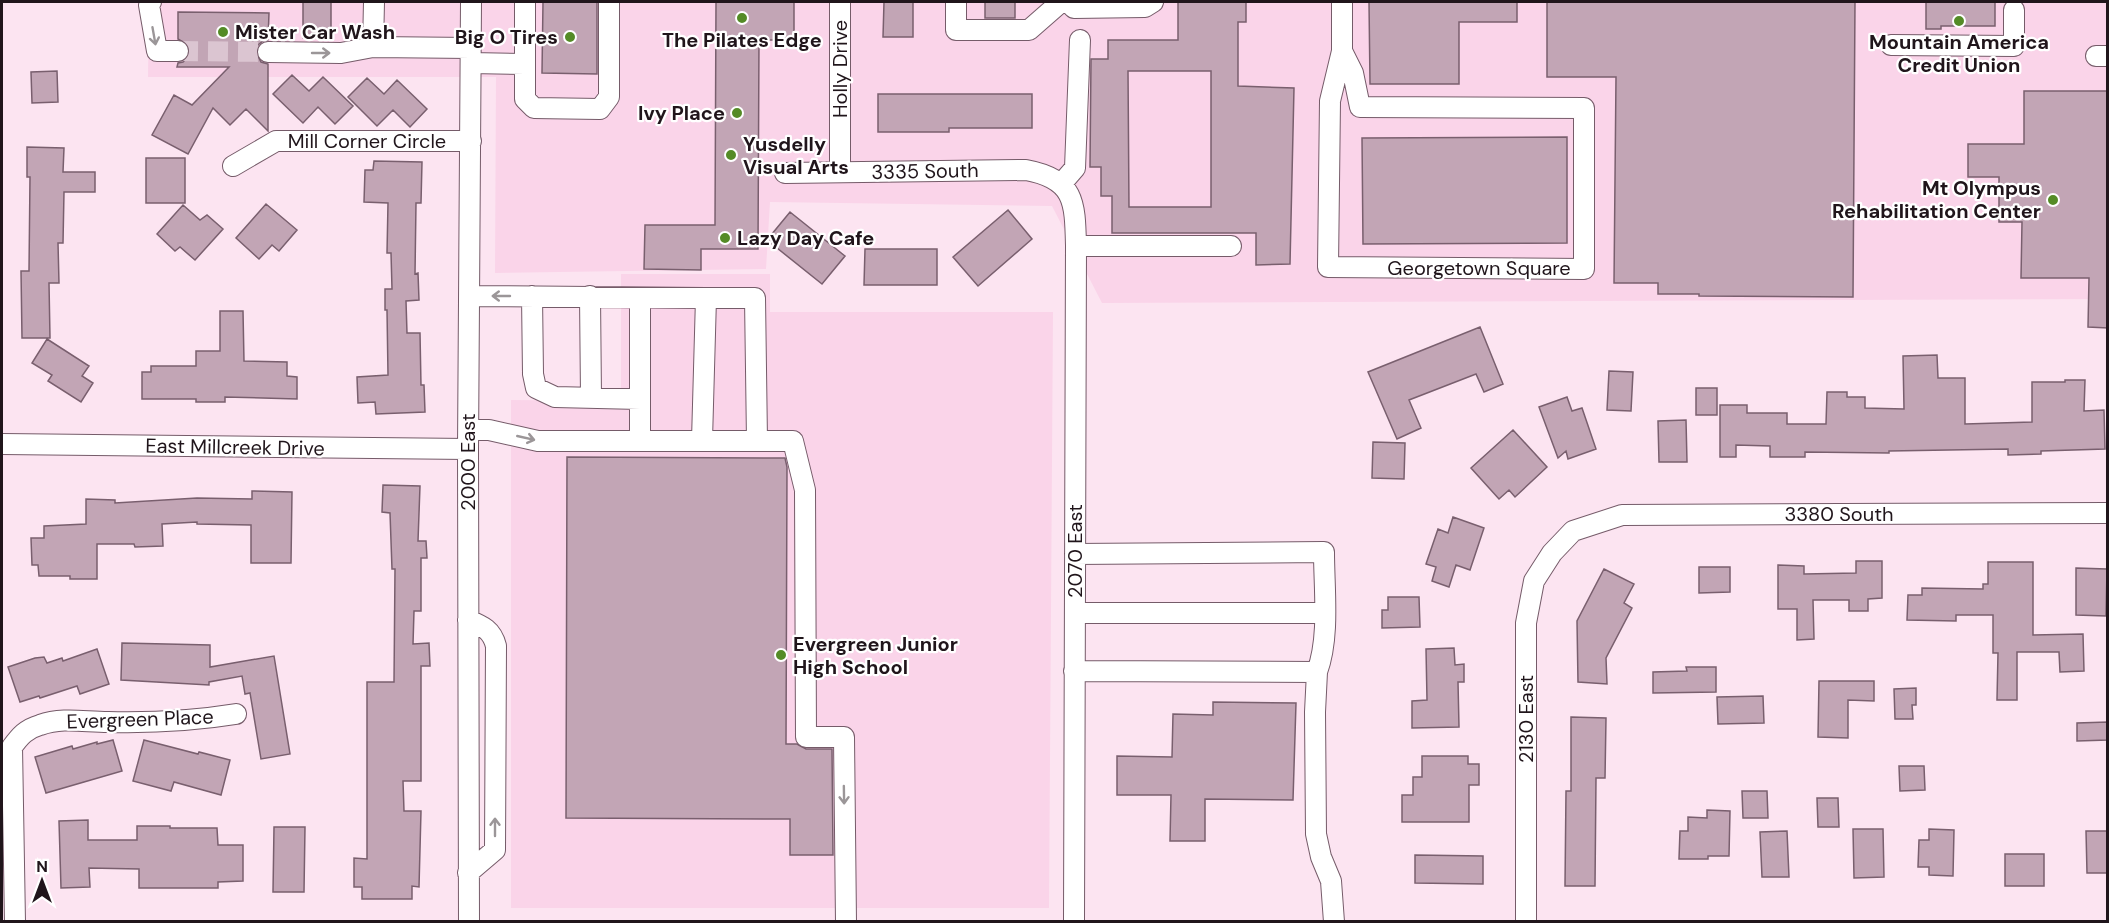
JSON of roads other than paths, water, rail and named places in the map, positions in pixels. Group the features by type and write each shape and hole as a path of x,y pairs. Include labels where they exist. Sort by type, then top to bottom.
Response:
{"street":[{"path":"152,2 149,5 156,51 178,51"},
{"path":"374,2 374,47"},
{"name":"2000 East","path":"469,921 468,439 471,2"},
{"path":"525,2 525,99 534,108 600,109 609,97 609,2"},
{"name":"Holly Drive","path":"840,2 840,172"},
{"path":"956,2 956,30 1029,30 1061,2"},
{"path":"1068,2 1074,8 1145,7 1153,2"},
{"name":"Georgetown Square","path":"1342,2 1342,51 1330,101 1328,267 1584,269 1584,108 1360,107 1353,73 1342,51"},
{"path":"1891,45 2014,46 2014,10"},
{"path":"1062,183 1075,168 1080,40"},
{"path":"268,52 341,53 374,47 471,56 525,64"},
{"name":"Mill Corner Circle","path":"233,166 276,141 471,141"},
{"name":"3335 South","path":"785,173 1026,170 1044,173 1062,183"},
{"name":"2070 East","path":"1062,183 1070,196 1075,215 1076,246 1074,921"},
{"path":"1076,246 1231,246"},
{"path":"470,296 755,298 757,441"},
{"path":"532,296 533,374 536,388 555,398 640,399"},
{"path":"590,296 591,398"},
{"path":"640,298 640,440"},
{"path":"702,440 706,298"},
{"name":"East Millcreek Drive","path":"2,444 468,439 489,430 538,441 793,441 805,490 806,737 844,737 846,921"},
{"name":"3380 South","path":"1573,531 1622,515 2108,513"},
{"name":"2130 East","path":"1526,921 1526,623 1534,581 1552,553 1573,531"},
{"path":"1075,554 1324,552 1323,654 1317,672 1315,712 1316,834 1321,858 1331,881 1334,921"},
{"path":"1075,613 1324,613"},
{"path":"468,621 489,630 496,646 495,850 468,873"},
{"path":"1074,671 1317,672"},
{"name":"Evergreen Place","path":"15,921 12,747 22,733 39,725 68,719 160,722 236,714"}],"tunnel":[{"path":"178,51 268,52"}],"place":[{"name":"The Pilates Edge","path":"742,18"},
{"name":"Mountain America Credit Union","path":"1959,21"},
{"name":"Mister Car Wash","path":"223,32"},
{"name":"Big O Tires","path":"570,37"},
{"name":"Ivy Place","path":"737,113"},
{"name":"Yusdelly Visual Arts","path":"731,155"},
{"name":"Mt Olympus Rehabilitation Center","path":"2053,200"},
{"name":"Lazy Day Cafe","path":"725,238"},
{"name":"Evergreen Junior High School","path":"781,655"}]}
